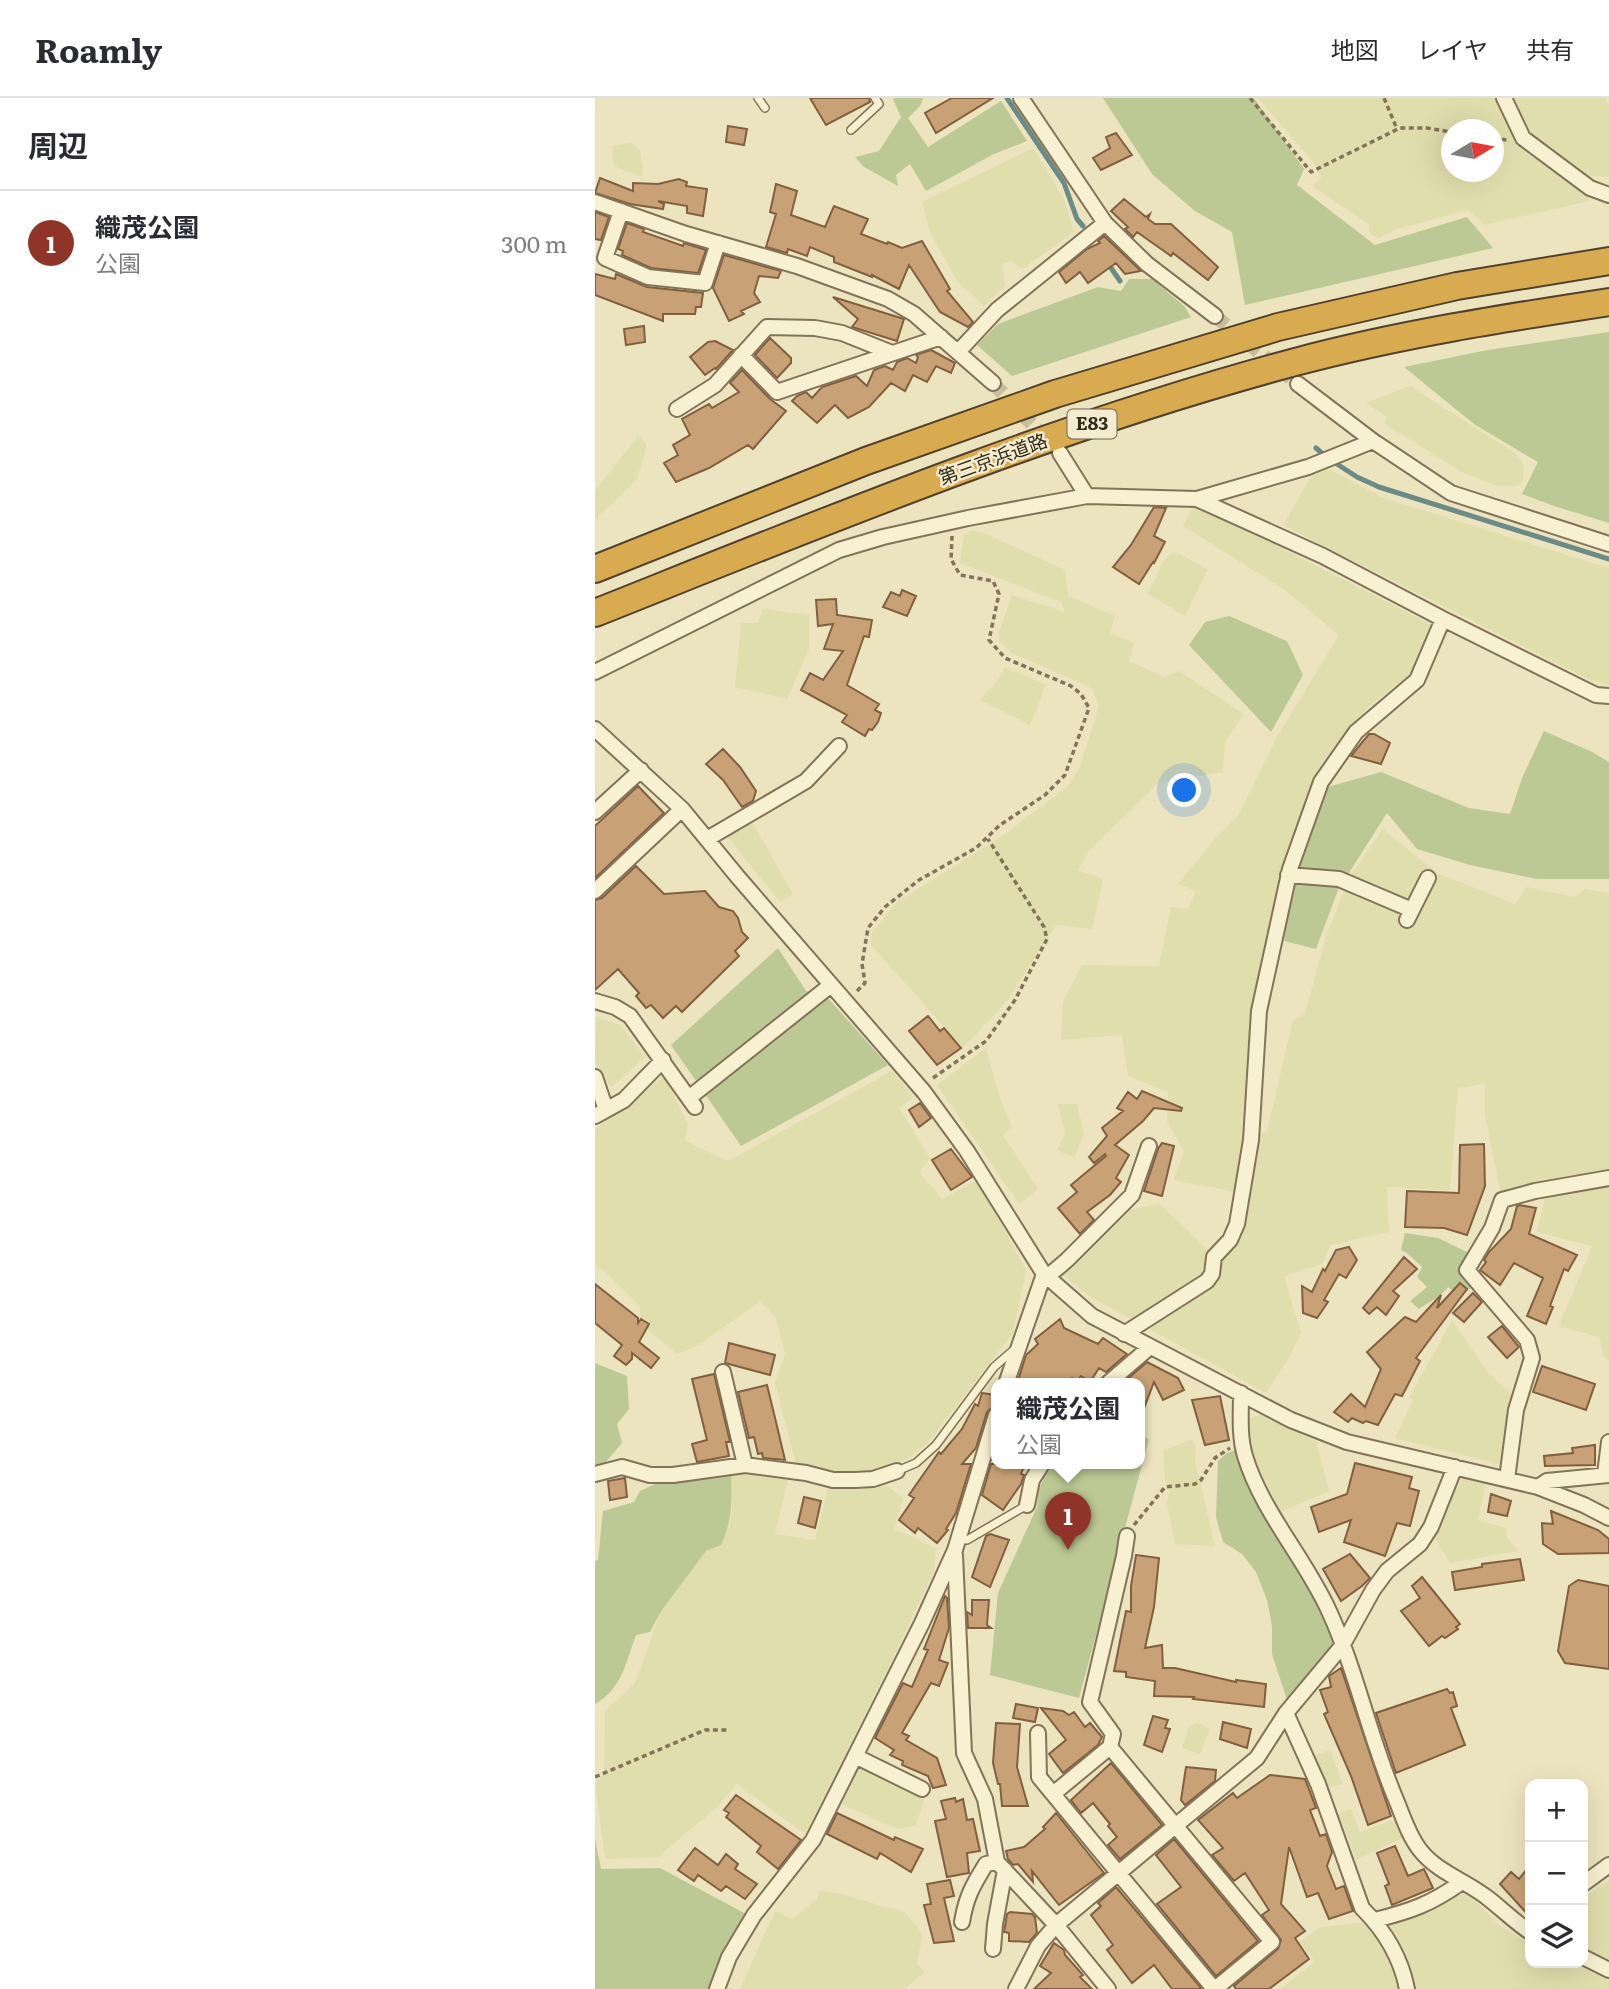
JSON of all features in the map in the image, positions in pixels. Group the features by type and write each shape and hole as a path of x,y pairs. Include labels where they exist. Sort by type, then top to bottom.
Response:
{"highway":[{"name":"E83","path":"595,569 866,461 1055,394 1278,327 1457,286 1609,261"},
{"name":"第三京浜道路","path":"595,613 871,503 1082,427 1299,361 1447,327 1609,302"}],"street":[{"path":"1021,98 1105,223 1147,264 1215,316"},
{"path":"1504,98 1523,138 1590,188 1609,195"},
{"path":"595,202 797,266 888,299 914,313 993,383"},
{"path":"621,211 605,258 648,278 705,283 718,243"},
{"path":"958,352 997,310 1105,223"},
{"path":"677,409 715,385 767,327 815,328 842,333 892,353"},
{"path":"741,355 777,392 941,337"},
{"path":"1298,384 1373,441 1451,493 1609,544"},
{"path":"595,672 839,550 883,537 1087,496 1197,499 1308,467 1373,441"},
{"path":"1059,453 1087,496"},
{"path":"1197,499 1323,556 1596,695 1609,696"},
{"path":"1124,1334 1207,1281 1212,1273 1214,1257 1230,1240 1237,1224 1251,1140 1259,1011 1288,875 1321,782 1356,732 1417,680 1443,619"},
{"path":"595,729 682,809 920,1087 967,1151 1045,1275 1092,1316 1291,1420 1347,1442 1538,1487 1584,1504 1609,1518"},
{"path":"707,839 806,781 839,746"},
{"path":"595,813 641,770"},
{"path":"595,891 682,809"},
{"path":"1288,875 1339,879 1409,915 1428,878"},
{"path":"595,1001 624,1011 692,1102 831,985"},
{"path":"595,1077 600,1113 624,1100 663,1060"},
{"path":"1008,1378 1045,1275 1067,1260 1132,1195 1149,1146"},
{"path":"1507,1479 1516,1410 1532,1358 1527,1340 1467,1270 1492,1228 1502,1200 1535,1191 1609,1178"},
{"path":"1114,1378 1150,1347"},
{"path":"723,1372 745,1465"},
{"path":"1241,1393 1241,1443 1245,1459 1264,1499 1312,1577 1330,1613 1388,1782 1407,1826 1420,1850 1443,1871 1525,1925"},
{"path":"717,1989 729,1957 754,1915 813,1840 922,1623 956,1544 991,1431"},
{"path":"1538,1487 1547,1481 1607,1474 1609,1442"},
{"path":"595,1474 622,1467 650,1475 673,1475 745,1465 806,1473 833,1480 873,1479 897,1471"},
{"path":"1016,1989 1038,1946 1056,1925 1257,1758 1286,1713 1342,1646 1380,1580 1420,1544 1431,1527 1455,1467"},
{"path":"1027,1504 1032,1480 1039,1469"},
{"path":"1053,1794 1110,1747 1113,1734 1090,1702 1124,1556 1126,1536"},
{"path":"956,1544 964,1754 985,1799 1001,1866 993,1949"},
{"path":"1286,1713 1318,1784 1362,1908 1375,1920 1402,1966 1407,1989"},
{"path":"1038,1733 1039,1777 1214,1989 1272,1942 1110,1747"},
{"path":"855,1756 922,1789"},
{"path":"962,1922 970,1889 986,1864 1001,1866 1056,1925 1108,1989"},
{"path":"1588,1880 1609,1865"},
{"path":"1375,1920 1426,1905 1462,1882"},
{"path":"1588,1959 1609,1969"}],"lane":[{"path":"758,98 765,108"},
{"path":"851,130 879,104 876,98"},
{"path":"897,1471 916,1463 936,1445 994,1367 1019,1345"},
{"path":"956,1544 1027,1504"}],"path":[{"path":"1250,98 1311,172 1397,129 1411,127 1441,131"},
{"path":"1384,98 1397,129"},
{"path":"847,1003 865,983 862,964 868,928 885,907 919,880 976,848 1000,825 1045,795 1065,775 1089,708 1081,694 1071,686 1005,658 989,640 999,594 993,581 960,575 951,559 953,522"},
{"path":"920,1087 986,1041 1015,1000 1047,939 1044,927 988,839"},
{"path":"1126,1536 1165,1487 1171,1484 1195,1484 1202,1480 1215,1458 1241,1443"},
{"path":"595,1777 705,1730 727,1730"}],"shaded area":[{"path":"1258,98 1501,98 1528,154 1587,192 1589,201 1485,225 1468,210 1397,229 1379,238 1370,234 1369,224 1312,186 1321,178 1313,162"},
{"path":"1514,98 1605,98 1609,107 1609,177 1590,176 1557,156 1531,133"},
{"path":"631,143 640,151 642,177 613,165 612,146"},
{"path":"1033,148 1064,199 1074,232 1022,269 1011,261 1002,265 1005,286 984,306 957,281 930,232 922,202"},
{"path":"1410,386 1515,453 1524,465 1523,481 1517,486 1497,486 1462,472 1385,424 1387,417 1366,403"},
{"path":"638,436 647,444 637,479 595,520 595,491"},
{"path":"1328,469 1384,498 1609,568 1609,685 1588,679 1283,525 1312,475"},
{"path":"1193,507 1205,509 1432,625 1411,673 1367,708 1316,780 1285,864 1247,1140 1267,1131 1293,1021 1305,1014 1326,936 1349,878 1383,829 1437,873 1515,904 1527,887 1574,897 1585,889 1609,893 1609,1361 1604,1356 1599,1337 1559,1326 1592,1246 1537,1232 1548,1185 1501,1195 1485,1115 1485,1084 1458,1088 1450,1190 1387,1187 1389,1232 1331,1245 1322,1264 1284,1276 1301,1333 1266,1393 1091,1297 1062,1274 1130,1210 1159,1203 1219,1261 1246,1194 1174,1180 1184,1151 1167,1121 1168,1092 1128,1076 1122,1035 1061,1040 1063,1002 1082,965 1159,966 1171,907 1188,909 1196,891 1178,884 1218,835 1238,816 1277,737 1339,635 1282,588 1183,526"},
{"path":"971,531 982,532 1065,570 1068,596 1115,616 1110,633 1134,643 1129,661 1164,677 1179,671 1244,714 1225,742 1223,772 1158,783 1089,851 1078,870 1103,879 1092,929 1056,925 1006,1002 963,1048 871,945 872,932 897,902 1004,835 1067,787 1080,767 1099,706 1092,688 1012,653 999,641 999,632 1012,595 1065,612 1061,602 960,563 964,535"},
{"path":"1178,553 1208,570 1185,616 1148,594 1164,560 1170,554"},
{"path":"763,609 809,615 809,649 787,699 735,687 741,623 758,623"},
{"path":"1005,667 1046,685 1030,725 980,700"},
{"path":"751,820 793,894 780,902 726,835"},
{"path":"596,1017 620,1025 645,1057 611,1087 595,1063"},
{"path":"986,1048 1000,1098 1012,1127 1003,1135 1038,1189 1019,1204 937,1085"},
{"path":"892,1071 914,1097 899,1108 930,1158 919,1172 942,1199 977,1180 1026,1270 1013,1333 927,1444 906,1460 862,1475 824,1472 796,1464 775,1383 785,1353 776,1319 761,1301 695,1347 677,1354 641,1324 640,1307 607,1273 595,1267 595,1129 664,1076 688,1124 685,1141 728,1161"},
{"path":"1058,1104 1077,1104 1084,1134 1074,1158 1057,1150 1065,1134"},
{"path":"1452,1320 1488,1373 1511,1394 1501,1461 1498,1464 1395,1438 1413,1400 1409,1398"},
{"path":"1260,1415 1316,1441 1329,1491 1280,1512 1249,1446 1246,1419"},
{"path":"1193,1439 1195,1461 1215,1546 1175,1544 1167,1503 1170,1488 1165,1481 1163,1451"},
{"path":"731,1472 789,1475 775,1534 815,1540 829,1485 884,1483 903,1498 894,1529 936,1548 934,1571 805,1834 737,1784 716,1808 658,1857 605,1859 595,1782 604,1775 605,1711 635,1683 662,1610 706,1551 721,1544 729,1528 732,1506"},
{"path":"1463,1479 1485,1485 1478,1520 1506,1528 1507,1538 1519,1551 1450,1563 1433,1535 1452,1494"},
{"path":"1197,1722 1210,1729 1200,1754 1182,1748 1189,1727"},
{"path":"1330,1750 1343,1784 1328,1788 1315,1755"},
{"path":"860,1765 925,1797 916,1825 900,1829 842,1804"},
{"path":"1351,1809 1360,1832 1395,1819 1404,1837 1356,1860 1339,1813"},
{"path":"1609,1881 1609,1989 1414,1989 1405,1953 1390,1926 1467,1892 1499,1925 1521,1939 1525,1936 1525,1968 1588,1968 1588,1895"},
{"path":"820,1890 904,1912 918,1927 922,1937 917,1964 925,1972 904,1989 740,1989 775,1911 793,1919 817,1899"},
{"path":"1370,1922 1398,1969 1403,1989 1280,1989 1315,1962 1300,1942 1320,1927"}],"green space":[{"path":"923,98 920,106 908,118 928,147 1001,101 1027,141 992,155 926,191 910,164 896,175 898,186 864,167 855,157 879,151 901,117 893,99"},
{"path":"1103,98 1254,98 1304,169 1297,185 1375,245 1467,217 1493,248 1245,305 1232,232 1195,211 1152,174"},
{"path":"1129,279 1152,279 1184,306 1191,317 1012,376 977,345 998,324 1098,287 1121,291"},
{"path":"1609,332 1609,523 1522,494 1538,462 1474,424 1404,367 1488,350"},
{"path":"1229,616 1287,641 1303,675 1271,732 1189,645 1205,622"},
{"path":"1544,731 1609,762 1609,879 1537,879 1470,865 1417,849 1387,813 1338,890 1316,949 1284,941 1293,885 1328,787 1381,772 1469,808 1510,814 1522,778"},
{"path":"778,948 806,991 827,997 888,1065 741,1146 671,1045"},
{"path":"1405,1233 1438,1238 1469,1253 1460,1270 1474,1285 1461,1297 1448,1287 1419,1309 1410,1301 1427,1287 1417,1277 1422,1267 1401,1250"},
{"path":"595,1363 627,1376 629,1409 617,1424 622,1443 605,1463 595,1466"},
{"path":"1145,1437 1149,1439 1145,1454"},
{"path":"1238,1449 1326,1615 1336,1646 1288,1703 1272,1654 1272,1626 1267,1600 1256,1572 1242,1554 1223,1542 1216,1517 1218,1461 1227,1453"},
{"path":"1050,1469 1141,1469 1079,1698 990,1675 998,1593 1037,1507 1039,1489"},
{"path":"731,1472 730,1518 721,1545 706,1551 662,1610 650,1632 636,1635 617,1683 595,1704 595,1561 598,1560 603,1511 634,1502 640,1491 660,1482"},
{"path":"595,1839 601,1869 660,1868 746,1914 710,1989 595,1989"}],"building":[{"path":"810,98 869,98 870,102 826,125"},
{"path":"952,98 993,98 936,133 925,113"},
{"path":"728,126 747,129 744,145 726,142"},
{"path":"1116,133 1132,155 1101,170 1093,158 1110,148 1106,137"},
{"path":"600,178 633,191 633,183 658,184 679,179 687,182 686,186 707,189 703,216 687,213 687,206 658,201 664,204 663,209 630,204 595,193"},
{"path":"776,184 797,191 791,215 825,227 834,206 868,219 861,234 902,248 922,241 950,289 947,291 973,322 968,327 940,312 909,265 899,289 872,275 834,262 834,257 810,247 807,256 788,249 787,253 766,247 776,214 770,212"},
{"path":"1124,199 1146,217 1150,214 1148,219 1155,224 1171,224 1218,267 1208,280 1173,253 1171,256 1137,232 1133,237 1125,229 1128,227 1111,211"},
{"path":"595,212 609,217 601,240 595,239"},
{"path":"627,223 644,229 643,232 683,246 684,243 706,250 698,273 651,268 622,255 623,251 618,249"},
{"path":"1104,236 1141,271 1125,274 1116,263 1088,283 1080,272 1066,283 1059,272 1087,249 1100,243 1098,241"},
{"path":"724,255 781,271 778,278 759,276 754,293 760,302 741,311 744,314 729,321 713,288"},
{"path":"595,274 615,279 616,274 647,287 703,293 701,307 696,307 695,314 663,314 663,321 595,295"},
{"path":"833,297 904,319 897,341 852,327 858,319"},
{"path":"644,326 645,342 626,345 624,329"},
{"path":"770,338 791,358 791,363 777,378 755,355"},
{"path":"715,341 733,350 716,369 705,375 690,357 708,342"},
{"path":"931,350 955,363 951,373 936,366 927,382 913,375 905,391 891,383 869,407 848,418 835,405 817,423 792,401 806,392 812,398 822,387 856,376 867,386 874,370 885,366 893,370 897,362 907,358 916,363 916,355"},
{"path":"742,370 770,399 786,411 753,449 748,445 709,468 676,482 664,463 678,455 673,445 690,435 682,419 709,404 712,408 739,392 730,383"},
{"path":"1154,507 1166,508 1154,536 1165,542 1139,584 1113,567 1131,545"},
{"path":"902,590 916,596 907,616 883,607 891,592 900,596"},
{"path":"836,599 837,615 872,620 869,637 864,636 847,685 879,704 875,710 881,713 878,722 865,736 842,722 847,715 801,690 810,673 823,680 843,651 824,649 833,624 818,626 816,600"},
{"path":"1369,734 1390,743 1381,764 1351,756"},
{"path":"723,749 740,767 756,791 753,801 742,807 723,780 706,764"},
{"path":"638,786 664,813 595,878 595,826"},
{"path":"636,866 664,894 705,891 719,907 733,911 742,932 748,938 735,951 739,956 682,1012 676,1006 663,1018 651,1005 646,1008 636,996 639,993 618,969 595,990 595,900 602,898"},
{"path":"928,1016 940,1031 944,1028 961,1048 937,1065 909,1031"},
{"path":"1142,1091 1182,1108 1181,1111 1154,1108 1115,1145 1129,1155 1116,1178 1121,1182 1110,1195 1087,1212 1094,1220 1080,1234 1058,1208 1077,1192 1071,1185 1106,1156 1105,1154 1094,1163 1089,1157 1107,1136 1102,1128 1123,1111 1117,1108 1128,1092 1137,1099"},
{"path":"920,1103 931,1118 919,1127 909,1110"},
{"path":"1162,1143 1174,1146 1162,1196 1144,1191"},
{"path":"1484,1144 1485,1186 1467,1235 1444,1228 1405,1227 1407,1191 1459,1193 1460,1145"},
{"path":"951,1149 972,1177 951,1190 932,1160"},
{"path":"1519,1205 1536,1208 1529,1234 1577,1255 1568,1271 1564,1269 1546,1324 1527,1316 1543,1278 1514,1263 1500,1285 1480,1270 1489,1252 1511,1229"},
{"path":"1349,1247 1357,1260 1346,1278 1339,1274 1324,1300 1328,1302 1317,1318 1303,1313 1302,1286 1312,1292 1336,1250"},
{"path":"1404,1257 1417,1269 1393,1291 1399,1296 1386,1315 1377,1307 1369,1314 1363,1308"},
{"path":"1460,1283 1467,1289 1416,1358 1420,1361 1402,1396 1395,1394 1378,1425 1352,1418 1348,1422 1334,1412 1351,1394 1365,1407 1381,1369 1367,1352 1405,1317 1416,1322 1441,1295 1437,1308"},
{"path":"595,1284 638,1318 638,1323 641,1319 649,1324 639,1342 659,1358 651,1368 632,1353 632,1359 626,1365 614,1356 622,1345 595,1323"},
{"path":"1473,1293 1482,1302 1464,1322 1453,1313"},
{"path":"1060,1319 1064,1328 1098,1344 1103,1338 1127,1354 1106,1372 1099,1368 1093,1378 1019,1378 1026,1355 1038,1344 1035,1339"},
{"path":"1502,1326 1519,1347 1507,1358 1488,1337"},
{"path":"729,1343 775,1355 770,1375 725,1363"},
{"path":"1147,1362 1178,1378 1184,1390 1163,1400 1154,1382 1145,1406 1145,1378 1129,1378"},
{"path":"1542,1366 1595,1384 1586,1410 1533,1392"},
{"path":"714,1374 730,1442 726,1442 729,1456 697,1462 692,1444 707,1440 692,1379"},
{"path":"767,1385 785,1460 763,1458 762,1453 758,1454 754,1437 749,1438 738,1392"},
{"path":"982,1393 991,1394 991,1409 987,1412 976,1448 962,1464 971,1464 956,1513 946,1529 948,1530 937,1543 918,1528 915,1533 899,1520 914,1498 909,1495 939,1452 941,1454 962,1429 975,1404 978,1406"},
{"path":"1220,1396 1229,1440 1205,1445 1192,1400"},
{"path":"1595,1445 1595,1465 1545,1466 1544,1456 1573,1453 1572,1448"},
{"path":"1355,1463 1412,1477 1409,1488 1419,1491 1410,1526 1397,1523 1385,1556 1344,1542 1351,1520 1319,1532 1311,1507 1347,1494"},
{"path":"991,1464 991,1469 1023,1469 1021,1484 1003,1510 982,1495"},
{"path":"625,1478 627,1497 610,1500 608,1481"},
{"path":"1491,1494 1511,1501 1507,1516 1488,1512"},
{"path":"804,1497 821,1501 815,1528 798,1523"},
{"path":"1551,1511 1598,1530 1609,1539 1609,1553 1558,1554 1543,1544 1542,1523 1553,1524"},
{"path":"990,1534 1009,1540 990,1587 972,1577 986,1536"},
{"path":"1350,1554 1370,1578 1341,1601 1323,1569"},
{"path":"1136,1555 1159,1558 1154,1607 1145,1648 1162,1645 1163,1668 1175,1668 1236,1682 1266,1684 1264,1707 1193,1699 1194,1697 1154,1696 1155,1681 1126,1677 1126,1672 1114,1671 1126,1611 1131,1612 1131,1586"},
{"path":"1520,1559 1524,1580 1455,1590 1452,1572 1482,1567 1482,1564"},
{"path":"1422,1577 1460,1624 1456,1627 1458,1629 1429,1646 1401,1611 1420,1598 1412,1586"},
{"path":"1578,1580 1609,1586 1609,1669 1565,1663 1558,1651 1569,1586"},
{"path":"945,1596 949,1628 939,1660 948,1663 939,1686 931,1683 902,1733 909,1736 906,1740 937,1758 946,1785 933,1788 928,1776 902,1765 903,1761 890,1755 894,1750 875,1738 903,1683 912,1687 928,1650 924,1649"},
{"path":"972,1600 989,1600 987,1625 991,1628 968,1628 967,1612 972,1615"},
{"path":"1341,1668 1391,1816 1368,1825 1351,1776 1324,1714 1328,1712 1320,1690 1331,1687 1329,1676"},
{"path":"1447,1689 1450,1693 1453,1692 1457,1706 1451,1708 1465,1745 1396,1773 1376,1713"},
{"path":"1016,1704 1038,1708 1035,1722 1013,1718"},
{"path":"1041,1708 1063,1711 1069,1715 1074,1712 1085,1727 1090,1723 1102,1737 1098,1745 1063,1773 1049,1754 1066,1740"},
{"path":"1153,1716 1168,1720 1165,1728 1170,1729 1162,1752 1144,1745"},
{"path":"1223,1722 1251,1729 1247,1748 1220,1739"},
{"path":"996,1723 1020,1724 1017,1767 1028,1806 1002,1806 1000,1784 993,1763"},
{"path":"1111,1763 1162,1825 1120,1859 1108,1845 1117,1837 1093,1803 1081,1813 1071,1800"},
{"path":"1186,1767 1216,1770 1215,1781 1185,1805 1181,1800"},
{"path":"1270,1775 1305,1779 1316,1808 1310,1810 1320,1836 1326,1834 1332,1852 1327,1866 1336,1889 1344,1886 1353,1911 1329,1919 1318,1893 1307,1897 1289,1847 1281,1904 1305,1931 1295,1938 1309,1959 1269,1989 1236,1989 1234,1986 1278,1949 1281,1940 1262,1915 1269,1910 1245,1873 1234,1881 1212,1855 1223,1848 1198,1820 1233,1793 1237,1798"},
{"path":"736,1795 801,1840 778,1869 757,1852 761,1846 726,1817 729,1813 724,1810"},
{"path":"955,1798 956,1802 963,1799 967,1820 973,1819 980,1851 967,1853 969,1873 947,1877 935,1821 946,1819 941,1801"},
{"path":"837,1813 894,1840 895,1837 923,1849 911,1872 880,1853 877,1859 827,1834"},
{"path":"1056,1813 1104,1873 1059,1905 1032,1871 1033,1882 1018,1864 1013,1865 1006,1851 1024,1847 1045,1829 1043,1827"},
{"path":"1174,1839 1258,1941 1216,1976 1157,1904 1181,1887 1156,1855"},
{"path":"1395,1846 1408,1876 1424,1869 1433,1888 1392,1905 1385,1886 1389,1884 1377,1853"},
{"path":"695,1848 718,1865 726,1854 738,1864 735,1869 757,1884 745,1899 726,1886 721,1891 698,1875 694,1881 678,1870"},
{"path":"1525,1871 1525,1912 1500,1884 1511,1872 1519,1879"},
{"path":"950,1880 954,1896 944,1898 954,1941 934,1943 924,1905 931,1904 927,1884"},
{"path":"1116,1887 1200,1989 1172,1989 1154,1965 1132,1983 1107,1950 1113,1945 1091,1915 1101,1906 1098,1903"},
{"path":"1007,1914 1032,1914 1035,1917 1037,1933 1029,1942 1009,1941 1009,1933 1004,1932"},
{"path":"1054,1943 1064,1950 1065,1955 1083,1975 1080,1977 1092,1989 1034,1989 1051,1973 1040,1966"}],"waterway":[{"path":"1007,98 1064,183 1077,219 1083,226"},
{"path":"1107,262 1120,281"},
{"path":"1316,448 1323,454"},
{"path":"1337,464 1379,487 1609,559"}],"tunnel":[{"path":"1215,316 1298,384"},
{"path":"993,383 1050,443"}],"place":[{"name":"織茂公園","path":"1068,1550"}]}
